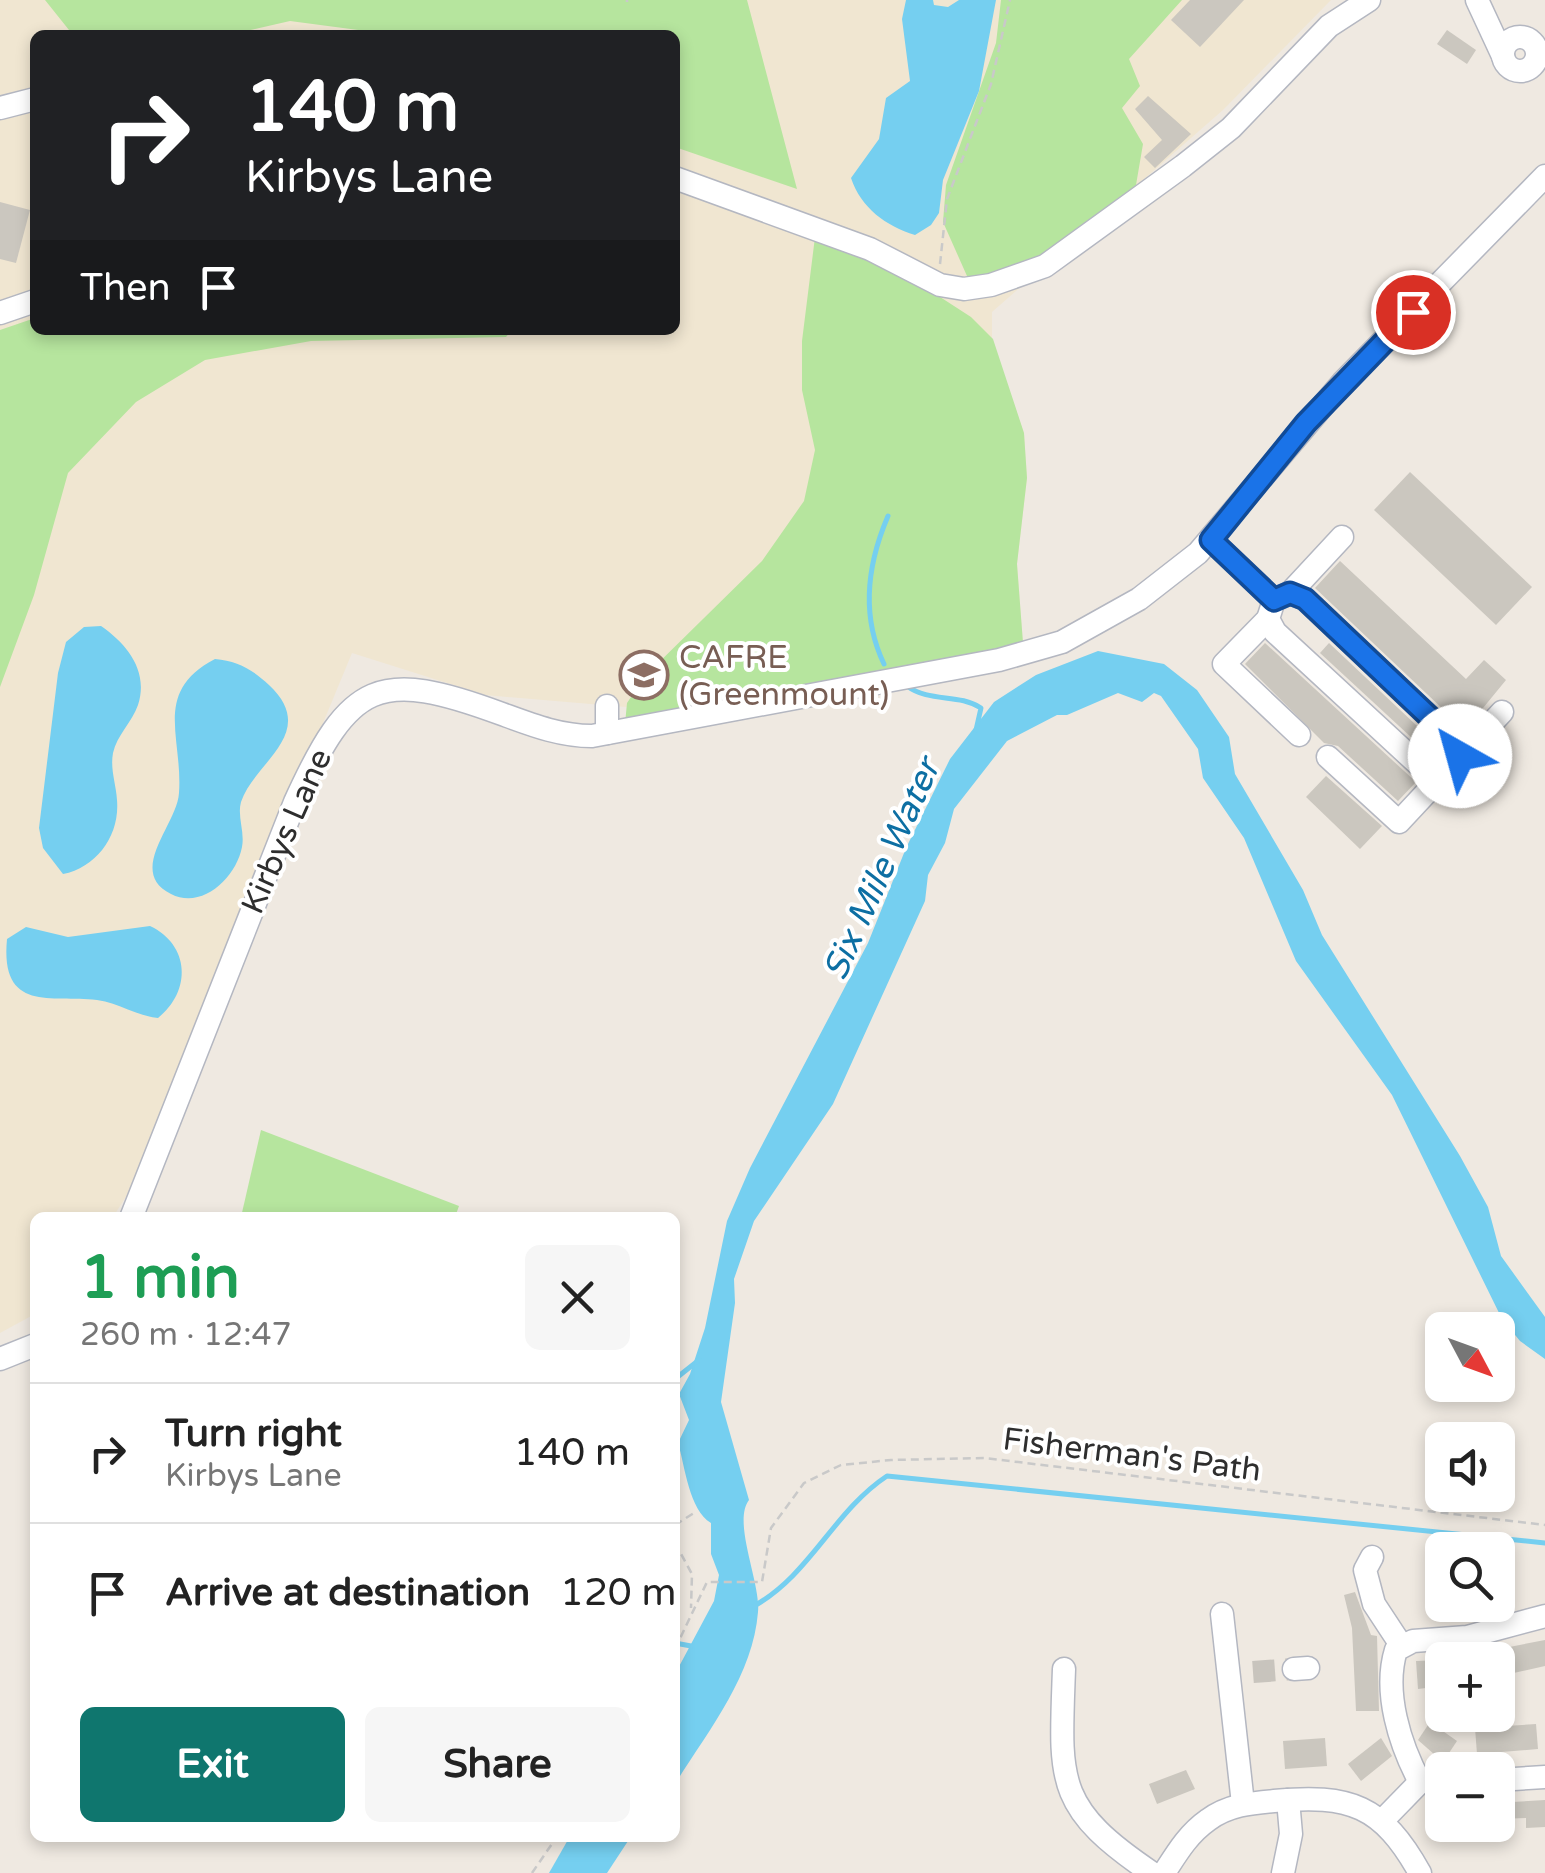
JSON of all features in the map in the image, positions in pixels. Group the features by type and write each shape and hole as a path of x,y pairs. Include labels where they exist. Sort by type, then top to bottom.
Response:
{"street":[{"path":"1477,0 1502,56"},
{"path":"680,180 870,249 940,285 964,289 991,285 1046,266 1231,128 1359,6"},
{"path":"0,108 30,100"},
{"name":"Kirbys Lane","path":"133,1212 281,833 320,748 338,722 380,692 414,687 444,693 541,734 607,733 1031,652 1062,642 1140,599 1211,540 1318,410 1545,176"},
{"path":"0,312 30,303"},
{"path":"1299,735 1224,664 1342,537"},
{"path":"1211,540 1277,604 1275,632 1430,775 1441,777"},
{"path":"1277,604 1305,599 1458,744 1460,756"},
{"path":"607,706 607,733"},
{"path":"1328,757 1398,822 1502,712"},
{"path":"0,1360 30,1346"},
{"path":"1361,1564 1374,1604 1401,1645"},
{"path":"1222,1614 1243,1804"},
{"path":"1401,1645 1466,1637 1545,1616"},
{"path":"1401,1645 1394,1658 1395,1714 1404,1752 1425,1774"},
{"path":"1064,1669 1065,1784 1080,1816 1111,1846 1152,1873"},
{"path":"1228,1673 1253,1672"},
{"path":"1515,1779 1545,1777"},
{"path":"1382,1821 1425,1785"},
{"path":"1164,1873 1188,1837 1212,1817 1243,1804 1341,1798 1382,1821 1400,1838 1420,1873"},
{"path":"1283,1873 1291,1834 1288,1800"}],"path":[{"path":"940,285 948,199 991,84 1010,0"},
{"name":"Fisherman's Path","path":"693,1607 706,1582 762,1582 772,1528 804,1483 841,1465 892,1460 984,1458 1545,1524"},
{"path":"680,1522 694,1512"},
{"path":"680,1552 692,1574 693,1607 680,1632"},
{"path":"532,1873 553,1842"}],"shaded area":[{"name":"CAFRE (Greenmount)","path":"0,0 1331,0 1223,110 992,312 992,340 1024,433 1027,478 1017,564 1023,643 626,707 485,695 352,653 129,1192 116,1212 30,1212 30,1317 0,1333"}],"green space":[{"path":"45,0 747,0 797,189 680,149 680,30 358,30 290,21 251,30 69,30"},
{"path":"1001,0 1182,0 1129,59 1140,86 1122,108 1143,144 1136,185 1066,245 987,295 967,276 943,222 946,185 996,43"},
{"path":"815,237 920,284 971,317 993,339 1024,433 1027,478 1017,564 1023,643 625,724 627,703 645,676 762,561 804,501 815,450 802,390 802,341"},
{"path":"30,320 30,335 508,335 311,341 205,360 136,402 68,473 34,595 0,687 0,330"},
{"path":"261,1130 459,1206 457,1212 242,1212"}],"water":[{"path":"906,0 933,0 934,5 948,7 959,0 996,0 979,91 943,180 939,213 931,225 915,235 876,214 861,198 851,178 879,139 886,98 910,81 902,19"},
{"path":"101,626 133,660 141,693 113,753 117,813 110,837 96,857 63,874 43,848 39,828 58,673 66,642 84,627"},
{"path":"1098,651 1164,664 1197,690 1229,737 1235,774 1303,890 1322,935 1488,1207 1501,1256 1545,1317 1545,1359 1515,1335 1515,1312 1499,1312 1392,1095 1296,961 1244,838 1203,778 1198,749 1161,696 1154,693 1142,702 1118,693 1067,715 1057,715 1007,741 954,809 945,843 928,875 925,901 833,1104 754,1221 734,1279 735,1303 721,1402 749,1500 745,1537 758,1612 748,1658 738,1681 680,1776 680,1665 714,1601 719,1575 711,1554 711,1523 693,1498 680,1451 680,1439 689,1420 680,1392 705,1328 727,1221 750,1168 868,943 906,848 950,759 994,702 1036,675"},
{"path":"215,659 250,670 269,685 283,702 288,718 286,733 241,802 242,847 233,870 206,894 183,898 158,884 153,860 179,793 177,701 183,686"},
{"path":"150,926 173,945 182,969 177,995 158,1018 97,1000 32,995 20,990 12,979 7,939 26,927 68,937"},
{"path":"567,1842 627,1842 607,1873 549,1873"}],"building":[{"path":"1190,0 1244,0 1200,47 1171,20"},
{"path":"1447,30 1476,50 1467,64 1437,44"},
{"path":"1148,96 1191,134 1155,168 1144,157 1162,140 1135,109"},
{"path":"0,202 30,210 16,263 0,259"},
{"path":"1410,472 1532,587 1496,625 1374,510"},
{"path":"1340,561 1466,679 1484,660 1506,680 1465,730 1315,588"},
{"path":"1265,643 1416,782 1398,801 1338,746 1324,743 1245,664"},
{"path":"1329,643 1433,741 1425,750 1320,653"},
{"path":"1326,776 1382,826 1360,849 1306,797"},
{"path":"1355,1592 1371,1635 1377,1636 1379,1711 1356,1711 1352,1628 1344,1595"},
{"path":"1545,1640 1545,1666 1515,1673 1515,1646"},
{"path":"1416,1661 1425,1661 1425,1688 1418,1689"},
{"path":"1536,1724 1538,1749 1477,1752 1475,1732 1515,1732 1515,1725"},
{"path":"1425,1730 1444,1732 1457,1741 1450,1752 1432,1752 1418,1740"},
{"path":"1325,1738 1327,1766 1285,1769 1283,1741"},
{"path":"1381,1738 1392,1756 1361,1781 1348,1764"},
{"path":"1186,1770 1195,1789 1157,1804 1149,1784"},
{"path":"1545,1800 1545,1827 1526,1828 1526,1818 1515,1818 1515,1802"}],"waterway":[{"path":"884,664 872,628 869,590 875,553 888,516"},
{"path":"907,686 981,708 976,730"},
{"path":"680,1375 699,1360"},
{"path":"754,1606 791,1578 852,1507 887,1476 1545,1543"},
{"path":"680,1644 691,1646"}],"tunnel":[{"path":"1253,1672 1294,1669"}],"place":[{"name":"CAFRE (Greenmount)","path":"644,675"}],"route":[{"path":"1413,312 1306,423 1211,540 1274,600 1290,593 1305,599 1458,744 1460,756"}],"water label":[{"name":"Six Mile Water","path":"881,869"}]}
